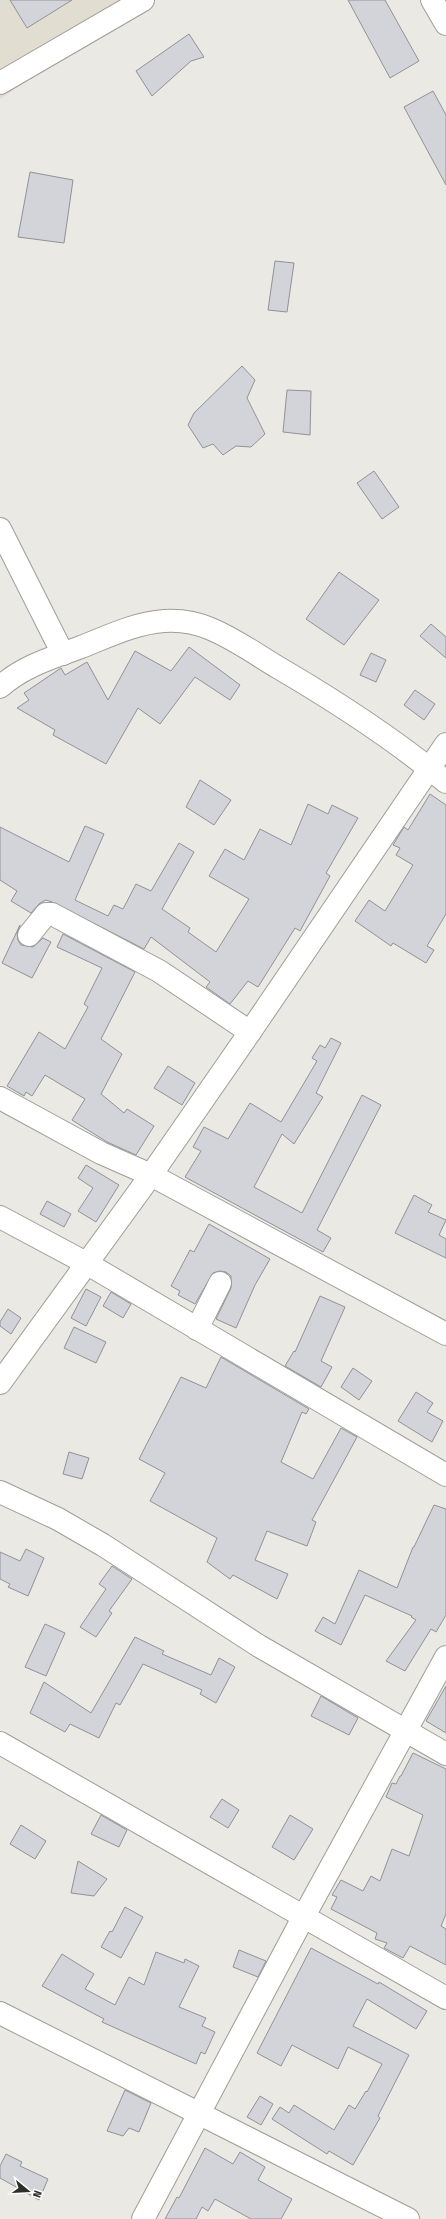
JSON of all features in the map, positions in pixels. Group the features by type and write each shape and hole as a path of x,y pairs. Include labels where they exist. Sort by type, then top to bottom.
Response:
{"street":[{"path":"0,83 143,0"},
{"path":"432,0 446,24"},
{"path":"0,529 63,654"},
{"path":"0,687 10,677 32,665 137,626 164,621 187,622 211,629 314,688 392,740 446,782"},
{"path":"0,1383 151,1175 446,744"},
{"path":"29,935 42,916 52,914 159,972 250,1032"},
{"path":"0,1098 101,1153 151,1175 446,1334"},
{"path":"0,1217 86,1263 446,1476"},
{"path":"197,1329 220,1283"},
{"path":"0,1492 58,1518 103,1544 258,1646 405,1732 446,1754"},
{"path":"143,2219 304,1916 446,1657"},
{"path":"0,1743 446,1998"},
{"path":"0,2013 199,2115 408,2219"}],"shaded area":[{"path":"0,0 148,0 0,99"}],"building":[{"path":"10,0 72,0 27,28"},
{"path":"348,0 385,0 419,61 390,78"},
{"path":"189,34 204,57 191,61 152,96 136,71"},
{"path":"433,91 446,115 446,185 404,107"},
{"path":"30,172 73,180 64,243 18,237"},
{"path":"275,261 294,263 287,312 268,310"},
{"path":"242,366 255,380 247,398 265,434 251,447 236,446 223,455 213,444 203,448 188,425 194,413"},
{"path":"287,390 311,391 310,435 283,432"},
{"path":"374,471 399,507 382,519 357,483"},
{"path":"339,572 379,600 344,645 306,619"},
{"path":"431,624 446,637 446,658 420,636"},
{"path":"189,647 240,685 230,700 195,677 160,724 138,708 106,764 53,735 55,730 17,708 29,700 24,693 61,668 65,675 87,662 108,700 135,651 171,671"},
{"path":"371,653 386,660 376,682 360,675"},
{"path":"415,690 435,704 424,720 404,705"},
{"path":"200,780 231,800 214,825 186,807"},
{"path":"430,794 446,805 446,914 427,946 434,950 426,963 393,943 391,946 355,921 369,900 385,911 413,865 396,855 400,848 393,845 404,827 408,830"},
{"path":"308,804 328,814 332,805 358,818 326,873 330,876 300,931 295,928 258,987 248,981 230,1004 206,987 210,982 151,937 144,949 46,900 40,903 31,913 11,901 17,891 0,880 0,827 69,862 85,826 104,834 75,900 108,916 114,905 123,909 136,884 151,891 179,843 194,852 162,909 190,928 188,932 216,952 249,899 209,876 225,849 244,860 260,829 291,845"},
{"path":"20,925 17,933 18,940 21,945 33,947 43,938 51,942 32,978 2,963"},
{"path":"63,934 135,972 101,1039 122,1054 101,1094 124,1113 127,1109 154,1126 136,1155 107,1142 72,1120 85,1099 45,1075 32,1096 26,1092 24,1096 7,1086 39,1032 65,1049 88,1007 84,1004 102,968 57,947"},
{"path":"331,1038 341,1043 316,1093 323,1097 294,1144 282,1134 254,1187 302,1213 362,1095 381,1105 317,1230 331,1238 323,1252 185,1177 201,1151 193,1147 204,1127 228,1139 250,1103 281,1122 317,1061 312,1058 320,1045 325,1048"},
{"path":"168,1066 195,1083 182,1105 154,1088"},
{"path":"86,1165 119,1185 96,1222 78,1211 93,1188 78,1178"},
{"path":"414,1195 432,1205 428,1212 446,1220 439,1235 446,1239 446,1258 395,1233"},
{"path":"47,1201 71,1214 64,1227 40,1214"},
{"path":"209,1224 270,1259 255,1285 236,1328 216,1319 231,1288 231,1276 226,1272 220,1271 213,1273 195,1304 178,1295 180,1291 171,1286 190,1250 194,1252"},
{"path":"86,1289 101,1297 86,1326 71,1318"},
{"path":"111,1292 131,1304 123,1318 103,1306"},
{"path":"320,1296 345,1307 321,1361 332,1367 321,1387 285,1366 294,1351 295,1352"},
{"path":"8,1309 21,1318 11,1334 0,1326 0,1322"},
{"path":"74,1327 106,1342 96,1363 64,1348"},
{"path":"221,1357 309,1409 306,1414 302,1412 281,1462 313,1479 341,1428 357,1437 312,1520 316,1522 307,1546 267,1531 255,1560 288,1574 277,1599 233,1575 230,1579 207,1562 217,1538 150,1501 165,1473 139,1459 181,1377 206,1388"},
{"path":"353,1368 372,1381 359,1400 341,1387"},
{"path":"416,1392 433,1403 427,1412 443,1421 432,1442 398,1421"},
{"path":"69,1452 89,1458 82,1479 63,1474"},
{"path":"434,1505 446,1509 446,1615 436,1632 431,1629 405,1671 386,1661 416,1620 411,1617 412,1616 365,1595 341,1645 315,1631 323,1617 335,1624 359,1570 397,1588 413,1547"},
{"path":"26,1549 44,1558 28,1596 8,1587 10,1584 0,1579 0,1552 20,1561"},
{"path":"112,1566 132,1579 109,1611 112,1613 96,1637 80,1627 106,1589 99,1584"},
{"path":"45,1624 65,1633 46,1676 25,1667"},
{"path":"135,1637 164,1651 162,1654 211,1675 219,1658 235,1667 216,1703 200,1694 202,1690 143,1664 120,1705 116,1703 99,1738 70,1724 65,1732 30,1713 44,1682 91,1713"},
{"path":"446,1686 446,1733 426,1721"},
{"path":"321,1696 358,1718 349,1735 311,1716"},
{"path":"413,1753 446,1769 446,1914 441,1926 446,1929 446,1965 410,1946 403,1958 384,1948 387,1943 375,1939 377,1933 331,1909 337,1897 332,1895 341,1880 363,1891 371,1876 380,1881 392,1849 409,1856 423,1815 386,1797 392,1783 396,1784"},
{"path":"222,1799 239,1810 228,1828 210,1817"},
{"path":"101,1815 127,1830 119,1847 91,1834"},
{"path":"290,1815 313,1829 294,1860 272,1847"},
{"path":"21,1825 46,1841 35,1859 10,1844"},
{"path":"78,1861 107,1879 94,1896 71,1893"},
{"path":"125,1907 143,1917 121,1958 101,1947 110,1931 112,1932"},
{"path":"311,1948 378,1984 379,1982 427,2011 416,2029 367,1999 353,2026 409,2055 378,2116 380,2118 353,2165 329,2151 327,2154 272,2119 280,2107 289,2113 294,2105 334,2130 349,2105 355,2109 366,2091 367,2092 382,2064 348,2047 338,2069 292,2045 281,2066 257,2053"},
{"path":"239,1950 266,1961 258,1977 233,1967"},
{"path":"156,1952 184,1963 185,1959 199,1966 179,2007 206,2018 202,2026 215,2032 205,2054 201,2052 196,2064 102,2022 104,2019 42,1986 62,1954 94,1974 85,1989 115,2005 129,1977 144,1985"},
{"path":"125,2090 151,2103 139,2132 129,2128 123,2136 107,2131"},
{"path":"260,2096 273,2104 261,2125 247,2117"},
{"path":"205,2148 233,2164 240,2152 265,2167 258,2180 292,2199 281,2219 251,2219 215,2199 208,2211 202,2207 196,2219 165,2219 177,2197 179,2198"},
{"path":"6,2154 22,2162 20,2166 48,2179 39,2200 0,2178 0,2166"}]}
